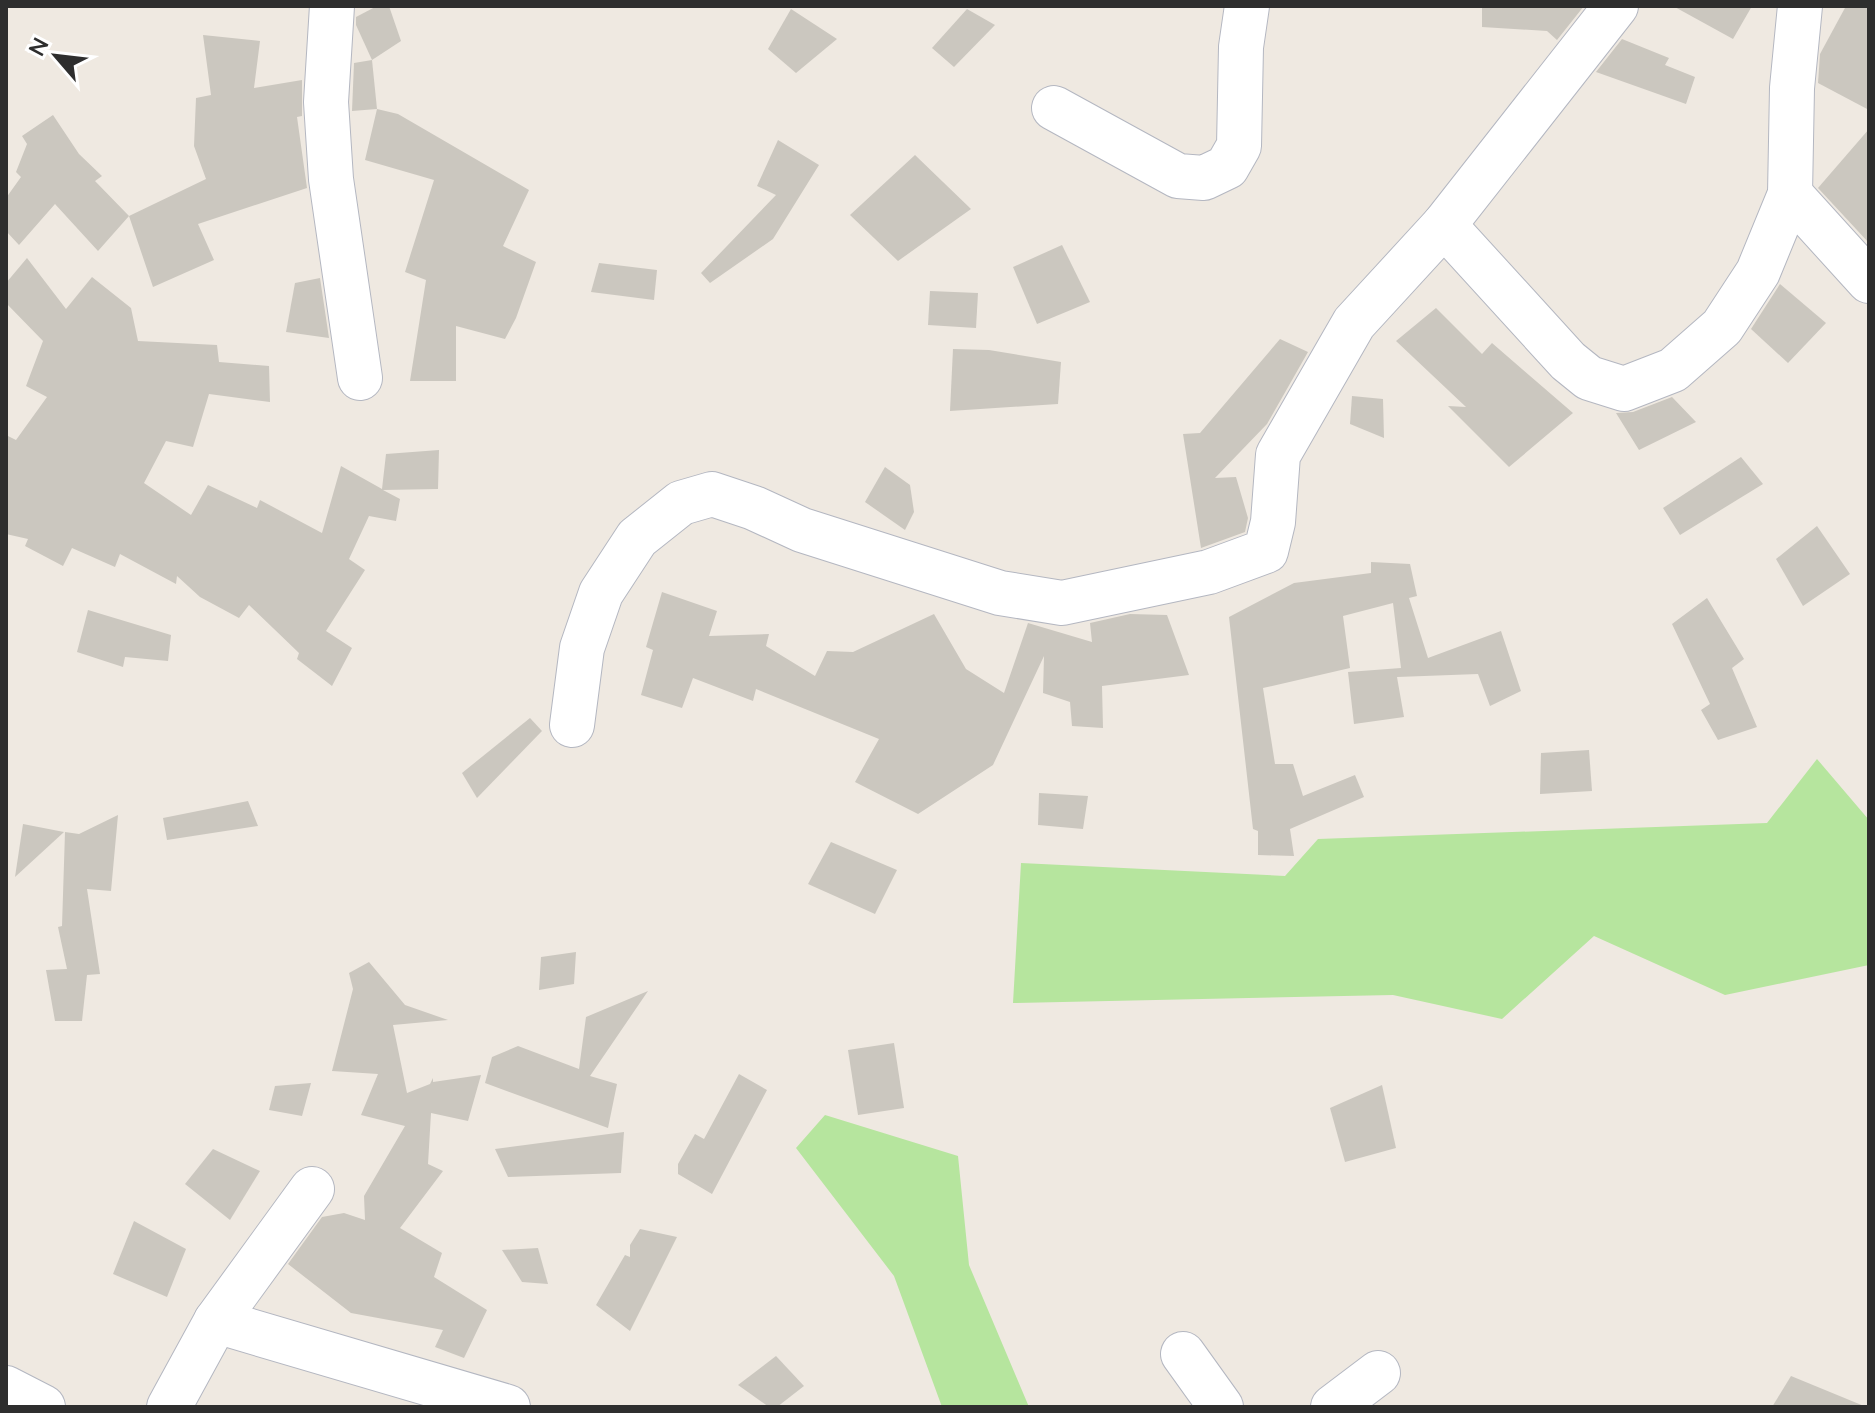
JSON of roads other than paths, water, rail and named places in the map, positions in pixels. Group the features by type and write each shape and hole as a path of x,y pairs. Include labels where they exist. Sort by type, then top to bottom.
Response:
{"street":[{"path":"332,6 326,102 331,179 360,378"},
{"path":"1054,108 1178,176 1204,178 1227,167 1239,146 1241,47 1247,6"},
{"path":"572,725 582,648 601,593 637,538 681,503 712,494 754,508 802,530 986,589 1062,603 1145,588 1209,572 1266,551 1273,522 1278,455 1354,323 1444,225 1616,6"},
{"path":"1444,225 1568,361 1589,378 1624,389 1673,370 1722,327 1758,272 1790,194 1792,88 1800,6"},
{"path":"1790,194 1869,281"},
{"path":"169,1407 216,1321 312,1189"},
{"path":"216,1321 508,1407"},
{"path":"1183,1354 1221,1407"},
{"path":"1333,1407 1378,1373"},
{"path":"6,1388 43,1407"}]}
